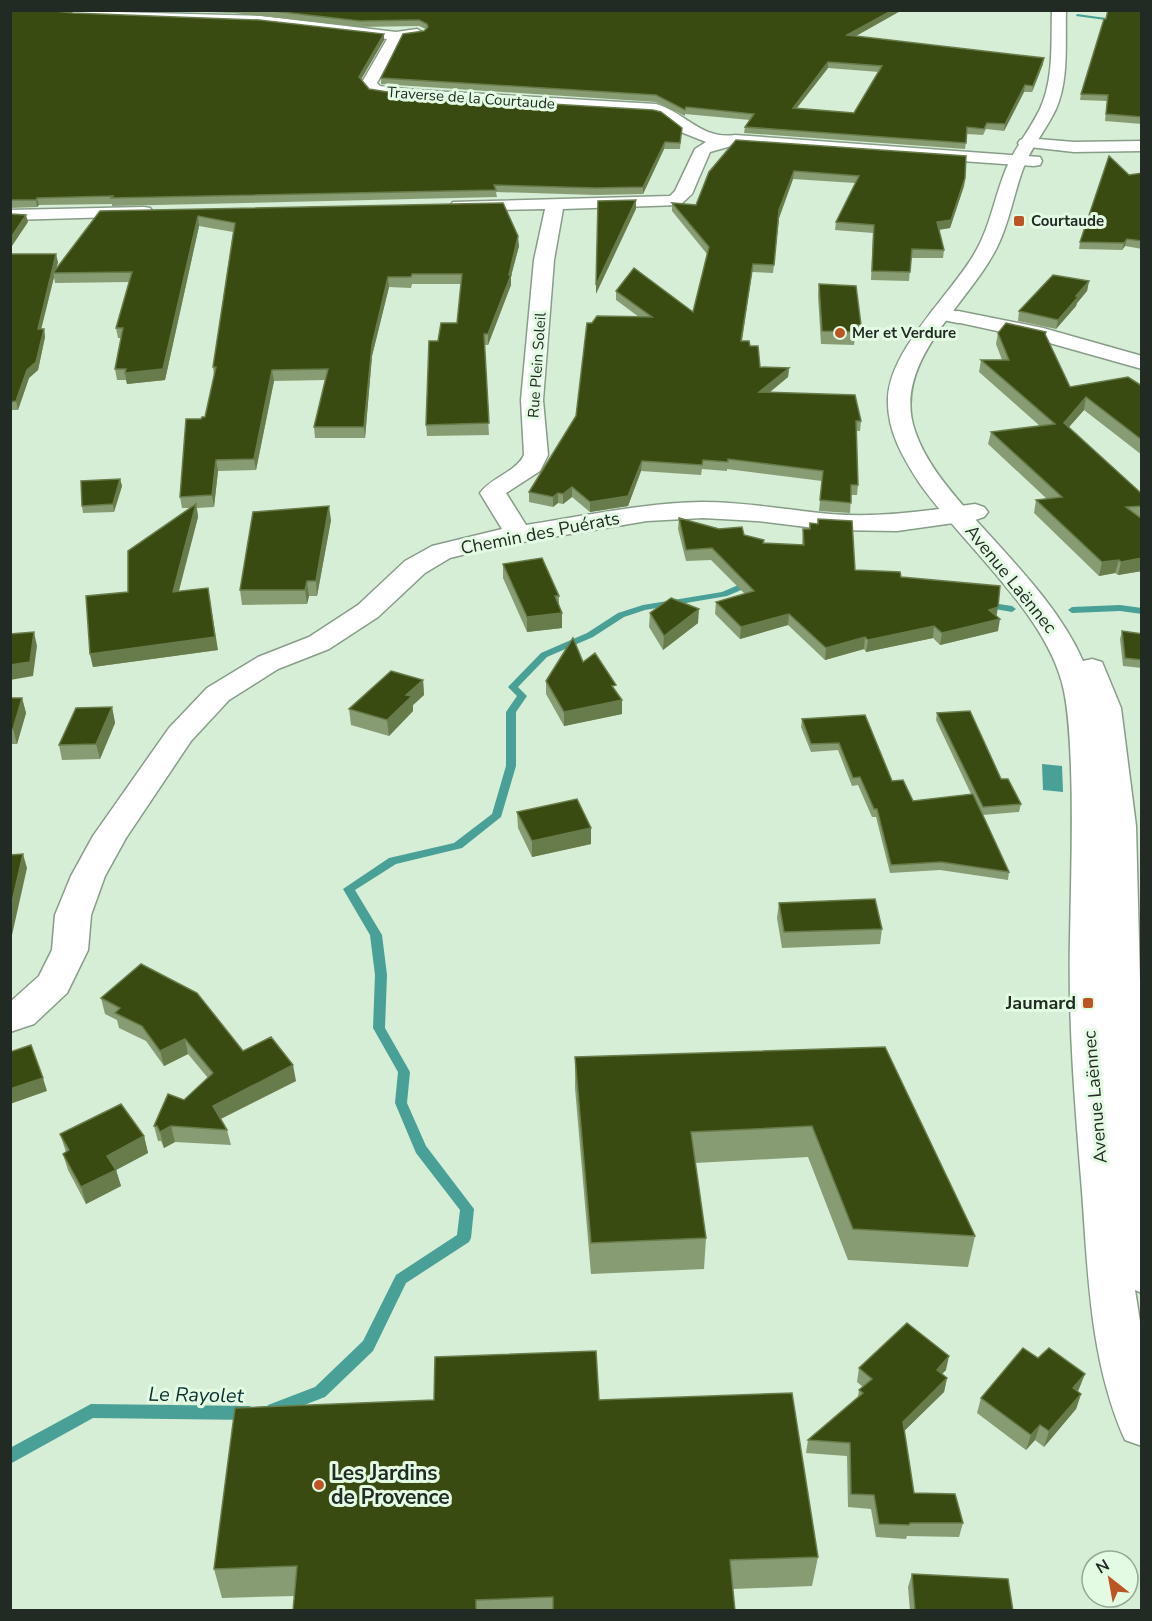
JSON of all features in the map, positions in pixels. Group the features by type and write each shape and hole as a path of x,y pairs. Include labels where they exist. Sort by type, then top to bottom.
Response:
{"street":[{"name":"Traverse de la Courtaude","path":"48,10 91,14 262,20 406,30 369,84 375,90 414,95 656,109 668,114 687,129 721,142"},
{"name":"Avenue Laënnec","path":"1064,20 1048,109 1030,152 1010,181 997,228 989,246 949,316 918,350 904,379 899,397 900,417 916,461 967,513 1050,624 1068,655 1076,679 1083,709 1089,822 1088,1003 1125,1185 1132,1244 1112,1287 1125,1368 1142,1424"},
{"path":"442,206 674,201 683,194 703,149 721,142 756,140 1030,152 1142,146"},
{"name":"Rue Plein Soleil","path":"518,534 493,493 498,487 531,466 536,455 532,400 544,260 555,205"},
{"path":"10,215 160,212"},
{"path":"949,316 1043,334 1142,363"},
{"name":"Chemin des Puérats","path":"10,1018 21,1014 54,984 70,950 73,915 88,876 110,836 180,735 218,694 268,663 319,643 368,611 415,567 441,552 518,534 647,513 703,510 757,513 831,522 897,523 967,513"}],"water":[{"path":"1042,764 1062,766 1063,792 1043,790"}],"building":[{"path":"10,10 259,20 384,34 359,77 369,89 413,96 653,110 661,112 682,128 680,143 665,142 643,187 494,185 496,190 111,198 113,196 10,200"},
{"path":"264,10 893,10 847,35 1044,58 1033,86 1025,85 1005,124 987,123 984,129 967,127 966,143 745,127 754,114 686,107 685,110 656,95 381,78 403,34 424,31 428,27 427,24 419,20 360,21","holes":["828,62 882,66 854,113 793,108"]},
{"path":"1108,10 1142,10 1142,117 1106,114 1108,95 1081,94"},
{"path":"736,140 966,156 965,178 951,220 937,222 944,250 912,249 910,272 872,271 874,225 836,222 859,176 794,171 779,210 774,265 753,264 741,341 749,341 750,346 758,346 760,367 789,368 759,392 855,395 861,421 856,421 858,485 851,485 851,503 820,500 823,471 728,459 728,462 703,460 702,465 642,461 628,496 590,502 572,487 563,494 558,493 553,497 529,492 576,416 587,323 592,323 597,316 652,317 616,291 634,268 693,312 709,247 672,203 696,205 709,172"},
{"path":"1109,156 1129,175 1142,173 1142,241 1127,239 1124,243 1080,242"},
{"path":"636,200 596,285 598,201"},
{"path":"503,203 518,236 509,275 511,275 488,334 484,334 489,423 426,425 429,341 438,341 441,323 457,323 462,274 412,274 411,277 388,277 372,345 364,427 314,427 328,369 272,370 254,459 216,460 212,495 180,497 186,419 205,417 216,367 213,367 235,223 198,216 163,369 125,373 126,369 115,369 123,328 116,328 132,272 53,273 100,211"},
{"path":"10,214 26,215 10,239"},
{"path":"10,254 56,254 38,329 44,329 36,362 27,370 16,401 10,402"},
{"path":"1053,275 1089,281 1058,320 1019,311"},
{"path":"819,284 856,286 861,325 854,325 855,332 822,331"},
{"path":"1006,323 1046,332 1070,387 1128,377 1142,386 1142,440 1086,397 1064,423 1142,494 1142,506 1126,507 1142,519 1142,558 1121,562 1119,560 1102,562 1036,500 1062,497 991,432 1055,424 981,360 1009,360 998,333"},
{"path":"120,479 113,504 82,506 81,481"},
{"path":"196,504 173,592 208,588 215,637 90,654 86,596 128,592 128,551"},
{"path":"329,506 316,581 307,581 305,590 240,590 253,512"},
{"path":"679,518 719,529 742,527 744,535 764,540 763,543 804,545 803,529 810,529 810,523 818,524 818,519 852,521 855,570 900,572 901,577 1000,586 998,607 989,610 1000,619 942,633 934,626 868,640 865,637 826,648 789,614 741,627 716,602 754,591 712,548 686,550"},
{"path":"542,558 559,596 555,596 562,613 527,617 503,564"},
{"path":"671,598 699,609 664,636 650,613"},
{"path":"1122,631 1142,634 1142,660 1125,658"},
{"path":"34,632 30,662 10,665 10,634"},
{"path":"573,638 583,662 595,653 616,685 612,686 622,700 564,712 546,681"},
{"path":"391,671 423,680 406,695 412,696 387,720 349,709"},
{"path":"10,698 22,698 13,729 10,729"},
{"path":"112,707 96,744 59,745 76,708"},
{"path":"970,711 1001,779 1008,779 1021,804 983,807 937,713"},
{"path":"865,715 892,781 903,780 913,801 973,794 1009,872 941,862 891,865 877,809 874,809 860,777 853,778 839,743 811,744 802,719"},
{"path":"577,799 591,828 532,841 517,812"},
{"path":"23,854 10,911 10,855"},
{"path":"875,899 882,929 784,932 779,903"},
{"path":"141,964 197,993 243,1051 271,1037 293,1065 213,1106 227,1130 171,1126 160,1132 157,1126 154,1126 168,1094 184,1100 213,1073 185,1039 160,1051 142,1026 115,1013 120,1008 101,998"},
{"path":"31,1045 43,1078 10,1089 10,1052"},
{"path":"885,1047 975,1236 853,1229 812,1126 691,1132 706,1238 591,1243 575,1057"},
{"path":"121,1104 144,1136 107,1156 116,1170 81,1187 63,1154 69,1150 60,1134"},
{"path":"907,1323 949,1356 937,1370 947,1378 903,1422 914,1493 955,1494 963,1523 879,1524 874,1495 851,1494 850,1443 808,1440 863,1393 859,1390 872,1379 859,1368"},
{"path":"1023,1348 1038,1358 1049,1348 1085,1374 1073,1388 1081,1394 1049,1431 1040,1425 1031,1435 981,1398"},
{"name":"Les Jardins de Provence","path":"596,1351 599,1400 792,1393 818,1557 730,1560 735,1611 553,1611 553,1597 476,1600 476,1611 293,1611 297,1566 214,1569 235,1408 434,1400 435,1357"},
{"path":"912,1574 1008,1579 1013,1611 915,1611"}],"waterway":[{"path":"1077,15 1142,24"},
{"name":"Le Rayolet","path":"273,1410 320,1392 368,1346 401,1279 464,1238 467,1209 421,1149 401,1103 404,1072 379,1028 381,975 376,935 349,889 393,861 458,846 497,815 511,766 511,712 522,696 513,687 544,655 590,635 621,615 643,608 724,594 750,583"},
{"name":"Le Rayolet","path":"986,605 1012,609"},
{"name":"Le Rayolet","path":"1072,610 1120,608 1142,611"},
{"name":"Le Rayolet","path":"10,1457 91,1411 249,1413"}],"place":[{"name":"Courtaude","path":"1019,221"},
{"name":"Mer et Verdure","path":"840,333"},
{"name":"Jaumard","path":"1088,1003"},
{"name":"Les Jardins de Provence","path":"319,1485"}]}
